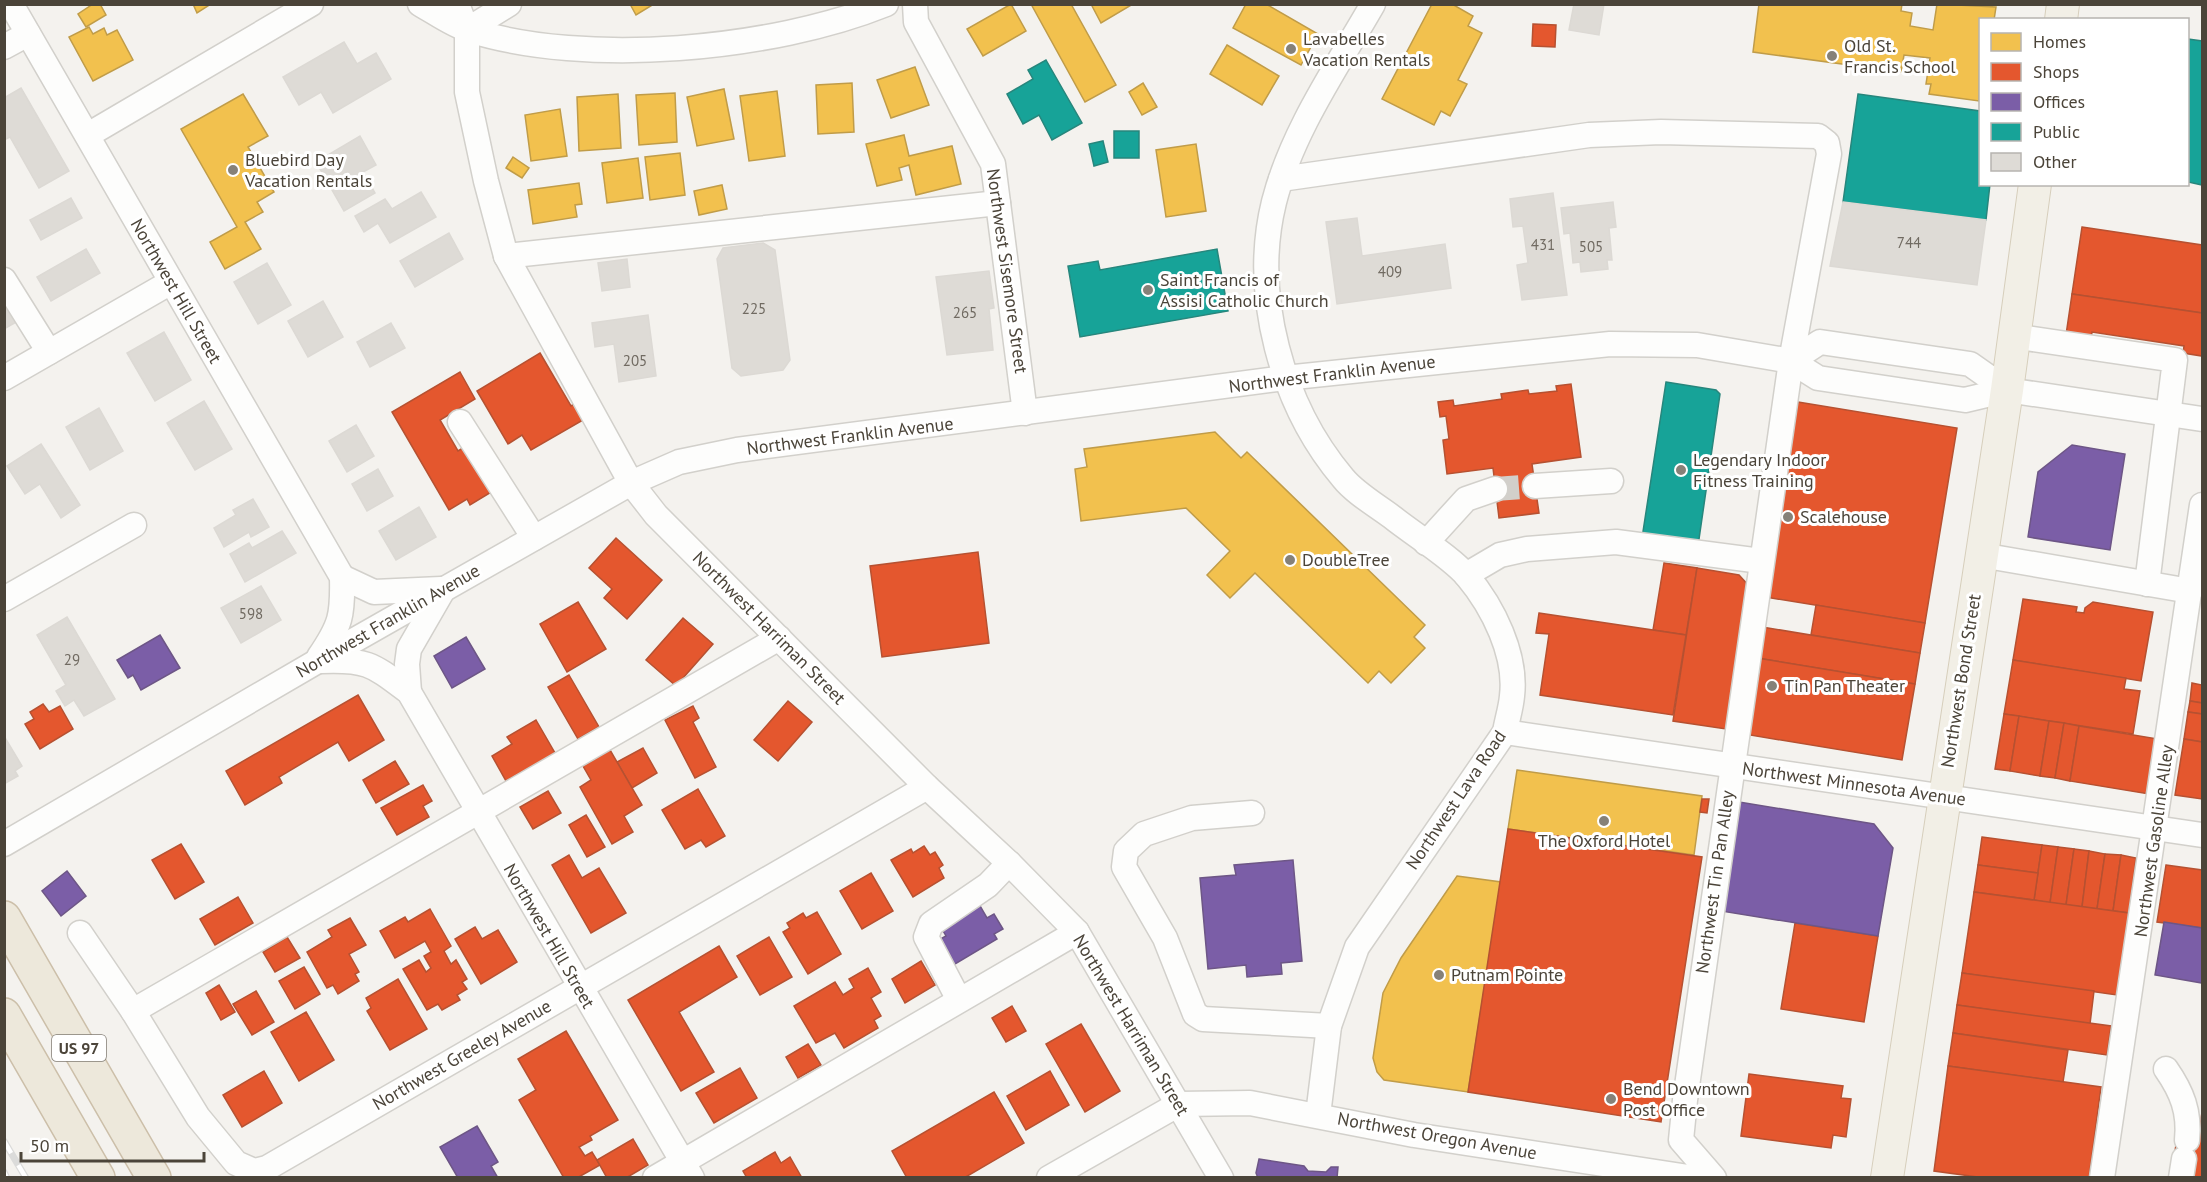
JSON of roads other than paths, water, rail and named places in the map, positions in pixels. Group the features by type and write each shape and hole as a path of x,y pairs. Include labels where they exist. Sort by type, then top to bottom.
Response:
{"highway":[{"name":"US 97","path":"4,918 154,1178"},
{"name":"US 97","path":"4,1015 98,1178"}],"main road":[{"name":"Northwest Bond Street","path":"1887,1178 1943,797 2007,390 2012,336 2035,186"}],"street":[{"name":"Northwest Hill Street","path":"10,4 88,135 342,577"},
{"path":"88,135 311,4"},
{"path":"420,4 466,30 536,46 632,51 725,43 818,27 886,4"},
{"name":"Northwest Harriman Street","path":"457,4 466,30 467,92 486,181 506,256 631,483 656,515 927,787 1009,863 1077,932 1221,1178"},
{"path":"466,30 509,4"},
{"name":"Northwest Sisemore Street","path":"915,4 916,22 993,164 1025,413"},
{"name":"Northwest Lava Road","path":"1318,1115 1329,1026 1357,947 1505,732 1513,695 1509,655 1490,610 1466,575 1344,480 1306,427 1285,378 1265,286 1269,228 1281,179 1308,118 1373,4"},
{"path":"4,47 28,34"},
{"name":"Northwest Tin Pan Alley","path":"1281,179 1589,135 1660,132 1818,136 1827,144 1829,154 1791,361 1731,765 1681,1140 1714,1178"},
{"path":"506,256 998,203"},
{"path":"4,280 49,352"},
{"path":"4,378 171,282"},
{"path":"2012,336 2175,360 2166,414 2147,584"},
{"name":"Northwest Franklin Avenue","path":"1791,361 1820,342 1970,364 2007,390"},
{"name":"Northwest Franklin Avenue","path":"4,844 316,662 631,483 680,462 737,450 1285,378 1610,344 1697,345 1791,361 1818,378 1965,400 2007,390 2202,419"},
{"path":"460,422 534,538"},
{"path":"1535,486 1611,481"},
{"path":"1426,543 1466,499 1495,489"},
{"name":"Northwest Gasoline Alley","path":"2102,1178 2156,828 2202,504"},
{"path":"4,598 134,525"},
{"path":"1466,575 1500,555 1527,549 1616,542 1761,561"},
{"path":"1981,555 2190,591"},
{"path":"316,662 336,633 342,610 342,577 374,592 444,589"},
{"name":"Northwest Hill Street","path":"409,692 407,664 409,650 444,589"},
{"path":"133,1011 779,638"},
{"name":"Northwest Hill Street","path":"316,662 353,660 375,666 409,692 687,1170"},
{"name":"Northwest Minnesota Avenue","path":"1505,732 2202,835"},
{"name":"Northwest Greeley Avenue","path":"80,933 133,1011 198,1117 236,1163 254,1171 267,1168 472,1047 580,988 927,787"},
{"path":"1252,813 1192,818 1144,834 1126,850 1124,867 1166,938 1195,1014 1203,1019 1329,1026"},
{"path":"959,1000 926,937 931,924 988,885 1009,863"},
{"path":"655,1178 687,1170 959,1000 1077,932"},
{"path":"2166,1069 2181,1090 2189,1121 2184,1159"},
{"name":"Northwest Oregon Avenue","path":"1179,1104 1250,1103 1414,1135 1695,1178"},
{"path":"1049,1178 1179,1104"}],"tunnel":[{"path":"1495,489 1535,486"}],"railway":[{"path":"4,1141 26,1178"},
{"path":"4,1172 7,1178"}],"place":[{"name":"Lavabelles Vacation Rentals","path":"1291,49"},
{"name":"Old St. Francis School","path":"1832,56"},
{"name":"Bluebird Day Vacation Rentals","path":"233,170"},
{"name":"Saint Francis of Assisi Catholic Church","path":"1148,290"},
{"name":"Legendary Indoor Fitness Training","path":"1681,470"},
{"name":"Scalehouse","path":"1788,517"},
{"name":"DoubleTree","path":"1290,560"},
{"name":"Tin Pan Theater","path":"1772,686"},
{"name":"The Oxford Hotel","path":"1604,821"},
{"name":"Putnam Pointe","path":"1439,975"},
{"name":"Bend Downtown Post Office","path":"1611,1099"}]}
